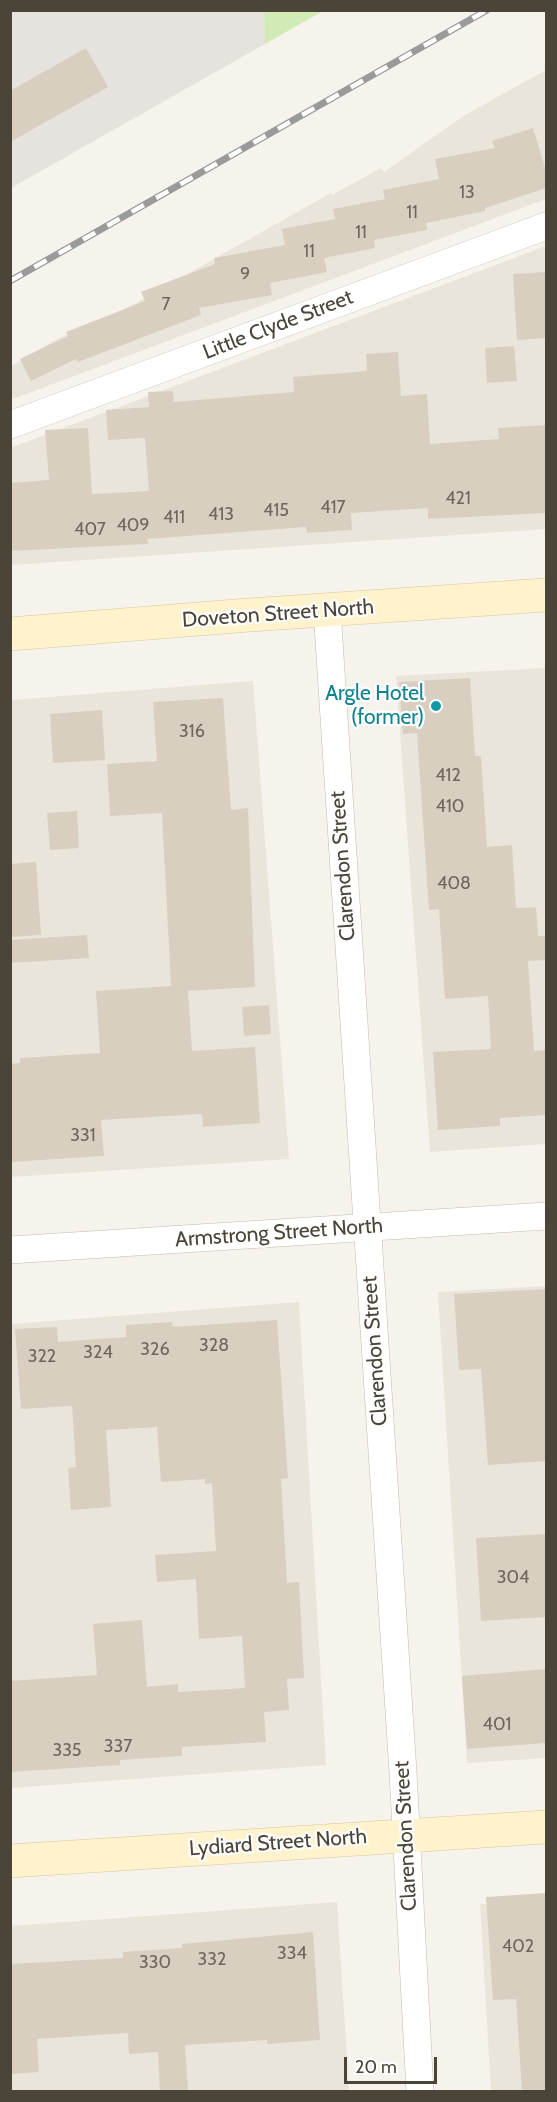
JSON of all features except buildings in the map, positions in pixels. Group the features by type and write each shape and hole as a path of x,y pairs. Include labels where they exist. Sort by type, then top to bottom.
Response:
{"main road":[{"name":"Doveton Street North","path":"10,634 546,595"},
{"name":"Lydiard Street North","path":"10,1861 546,1827"}],"street":[{"name":"Little Clyde Street","path":"10,425 546,226"},
{"name":"Clarendon Street","path":"327,610 407,1835 420,2091"},
{"name":"Armstrong Street North","path":"10,1251 546,1216"}],"shaded area":[{"path":"16,10 264,11 265,44 11,188 11,12"},
{"path":"546,70 546,199 13,399 10,367 57,339 120,312 331,193 332,195 381,168 384,172 465,115"},
{"path":"546,246 546,529 11,565 10,448"},
{"path":"546,668 546,1144 430,1152 396,676"},
{"path":"253,681 289,1159 11,1177 11,700"},
{"path":"546,1286 546,1758 467,1763 438,1292"},
{"path":"299,1302 326,1765 11,1788 11,1324"},
{"path":"546,1900 546,2091 491,2091 480,1904"},
{"path":"337,1902 349,2091 11,2092 11,1926"}],"green space":[{"path":"264,10 323,10 323,11 265,44"}],"railway":[{"path":"10,281 487,10"}],"place":[{"name":"Argle Hotel (former)","path":"436,706"}]}
